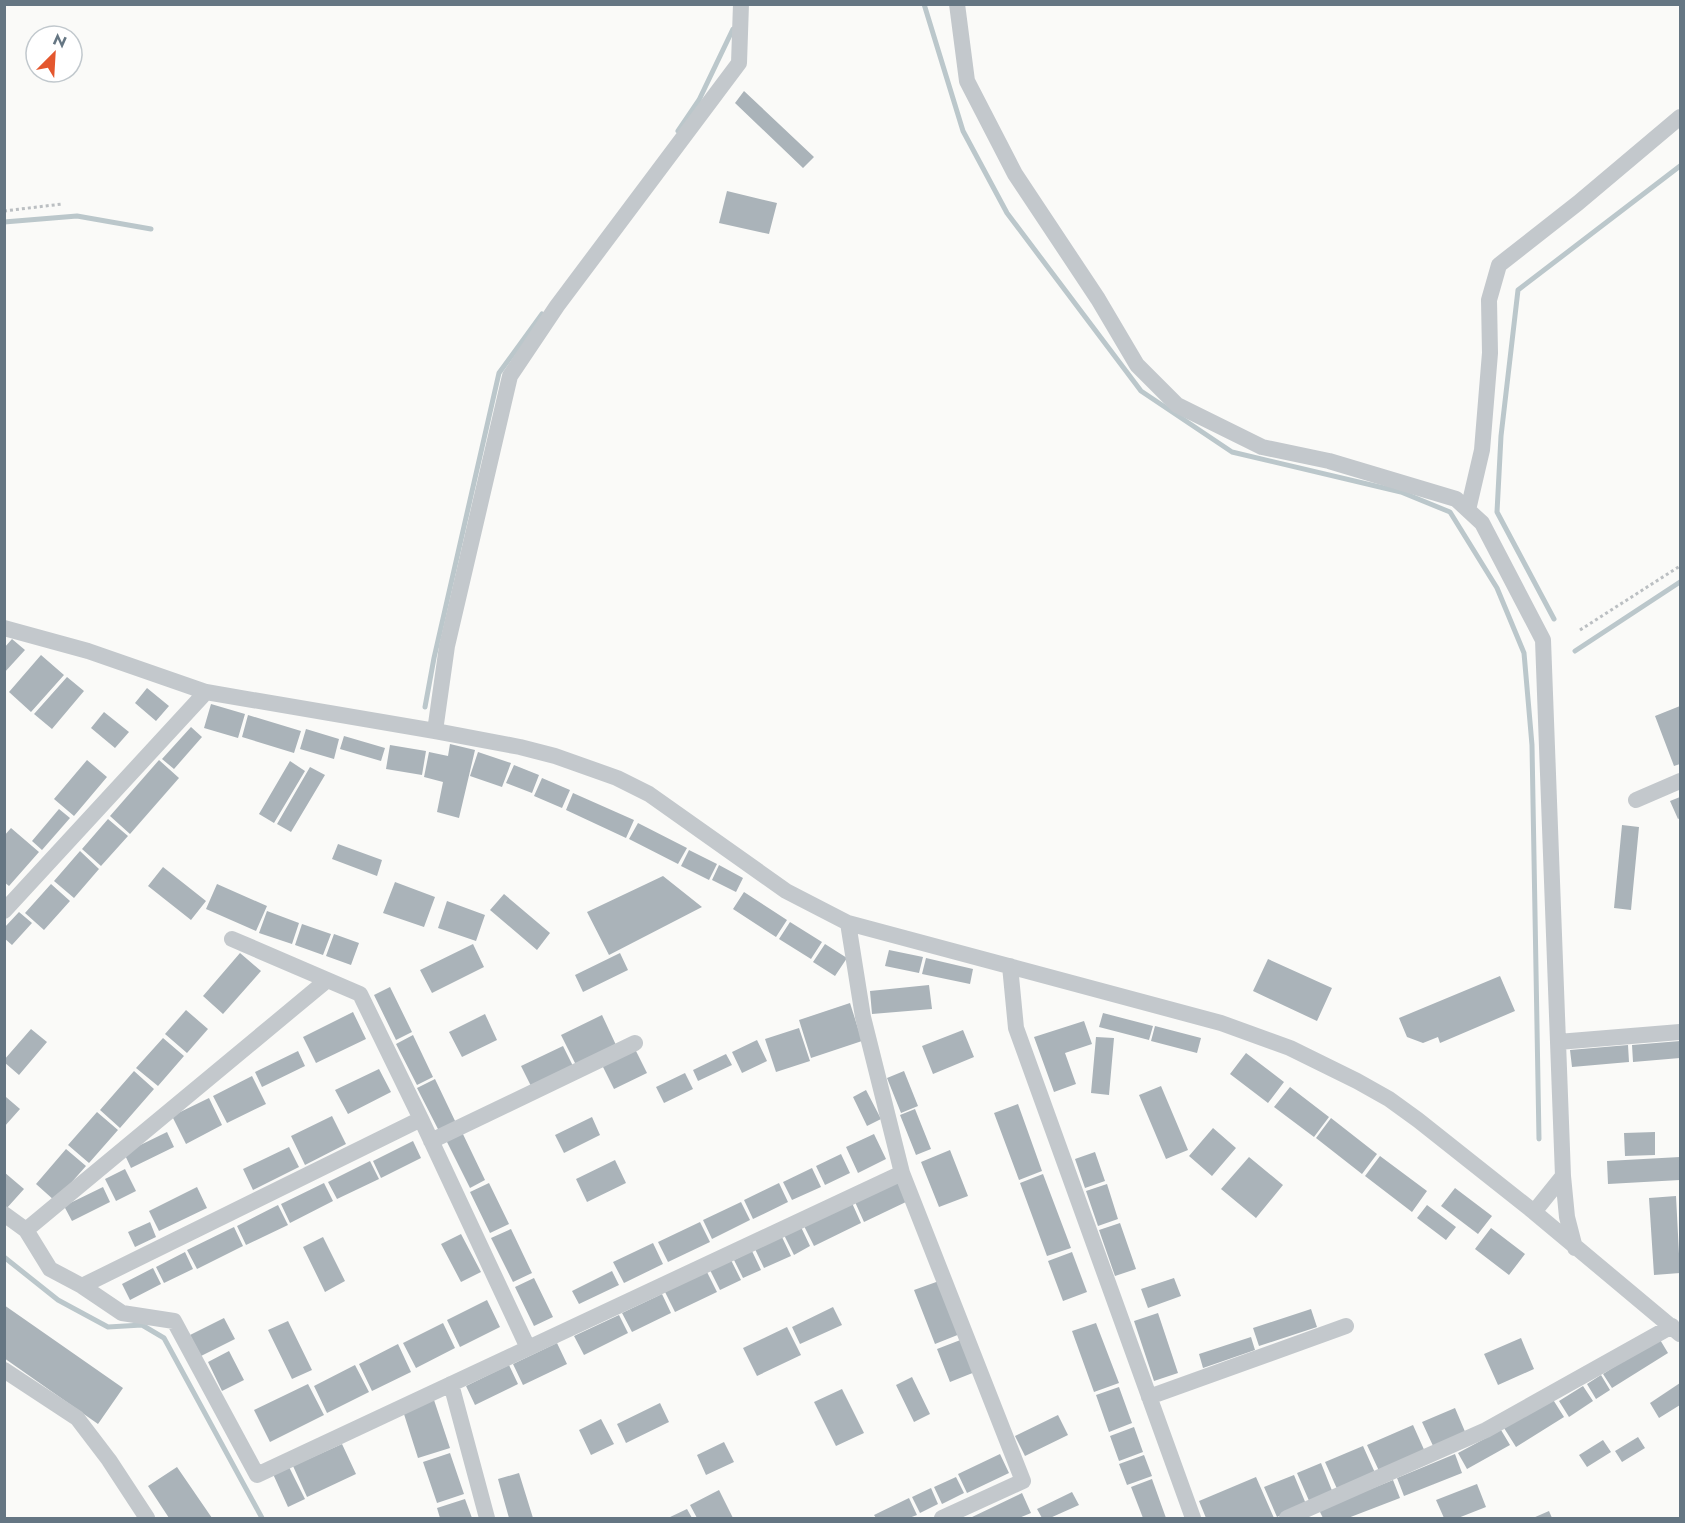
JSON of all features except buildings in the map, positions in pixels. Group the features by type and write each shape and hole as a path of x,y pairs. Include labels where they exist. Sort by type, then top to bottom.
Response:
{"street":[{"path":"435,731 447,646 510,376 557,306 739,63 741,4"},
{"path":"957,4 967,81 1015,174 1098,299 1137,365 1177,405 1262,447 1329,461 1456,499 1482,523 1543,640 1563,1176 1567,1217 1575,1248"},
{"path":"1468,510 1482,450 1490,353 1489,300 1499,265 1578,203 1680,117"},
{"path":"4,628 88,651 206,692 435,731 555,756 617,778 649,794 786,891 848,923 1221,1023 1290,1048 1373,1090 1403,1109 1534,1212 1676,1330 1486,1430 1287,1518"},
{"path":"4,911 206,692"},
{"path":"1635,800 1680,781"},
{"path":"848,923 863,1017 902,1173 1023,1481 942,1518"},
{"path":"232,939 360,994 528,1348"},
{"path":"1010,966 1016,1028 1193,1518"},
{"path":"26,1230 326,981"},
{"path":"1558,1042 1680,1032"},
{"path":"431,1141 635,1043"},
{"path":"82,1286 421,1119"},
{"path":"4,1214 26,1230 50,1269 82,1286 122,1313 174,1321 256,1475 902,1173"},
{"path":"1534,1212 1563,1176"},
{"path":"1149,1396 1346,1326"},
{"path":"4,1370 77,1418 109,1460 147,1518"},
{"path":"451,1384 487,1518"}],"path":[{"path":"4,211 62,204"},
{"path":"1580,630 1680,566"}],"waterway":[{"path":"924,4 963,131 1007,213 1141,391 1232,452 1401,492 1450,512 1497,588 1524,653 1532,745 1539,1139"},
{"path":"678,131 699,100 733,29"},
{"path":"1554,619 1497,512 1501,436 1518,290 1680,166"},
{"path":"4,222 77,216 151,229"},
{"path":"425,707 434,658 499,373 542,314"},
{"path":"1575,651 1680,582"},
{"path":"4,1257 58,1300 108,1327 142,1325 164,1338 262,1518"}]}
